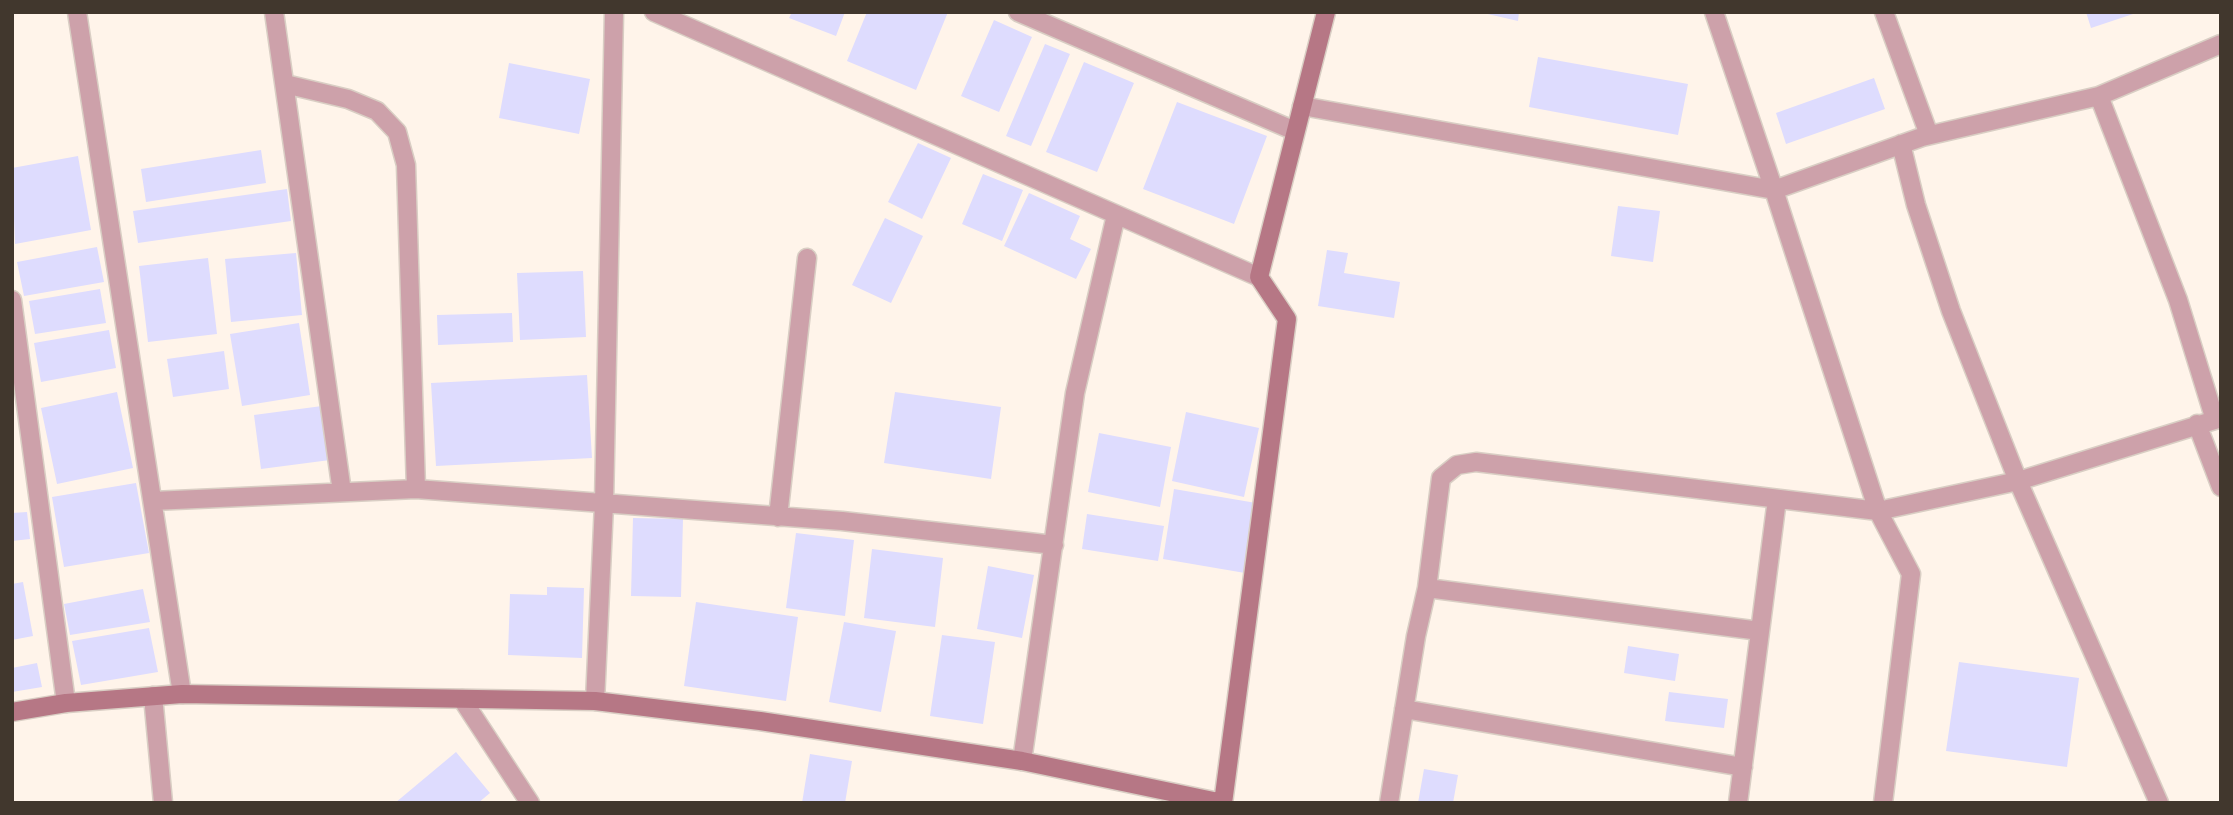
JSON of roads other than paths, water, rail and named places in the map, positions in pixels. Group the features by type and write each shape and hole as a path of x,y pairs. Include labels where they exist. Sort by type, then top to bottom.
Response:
{"street":[{"path":"77,12 182,694"},
{"path":"274,12 342,492"},
{"path":"595,701 604,504 614,12"},
{"path":"12,712 66,703 182,694 595,701 760,721 1022,761 1223,803 1287,318 1259,277 654,12"},
{"path":"1018,12 1296,131"},
{"path":"1259,277 1326,12"},
{"path":"1714,12 1878,511 1911,574 1883,803"},
{"path":"1884,12 1928,135"},
{"path":"1302,106 1774,190 1928,135 2099,96 2221,44"},
{"path":"285,84 348,99 377,111 397,132 406,165 416,489"},
{"path":"1389,803 1427,588 1441,478 1457,465 1476,463 1878,511 2018,481 2218,419 2178,300 2099,96"},
{"path":"1901,144 1916,205 1951,311 2018,481 2159,803"},
{"path":"1022,761 1075,393 1116,215"},
{"path":"778,517 807,258"},
{"path":"12,300 66,703"},
{"path":"2197,424 2221,487"},
{"path":"153,501 416,489 778,517 1054,545"},
{"path":"1738,803 1777,499"},
{"path":"1427,588 1760,631"},
{"path":"153,696 163,803"},
{"path":"462,699 530,803"},
{"path":"1404,709 1744,767"}]}
